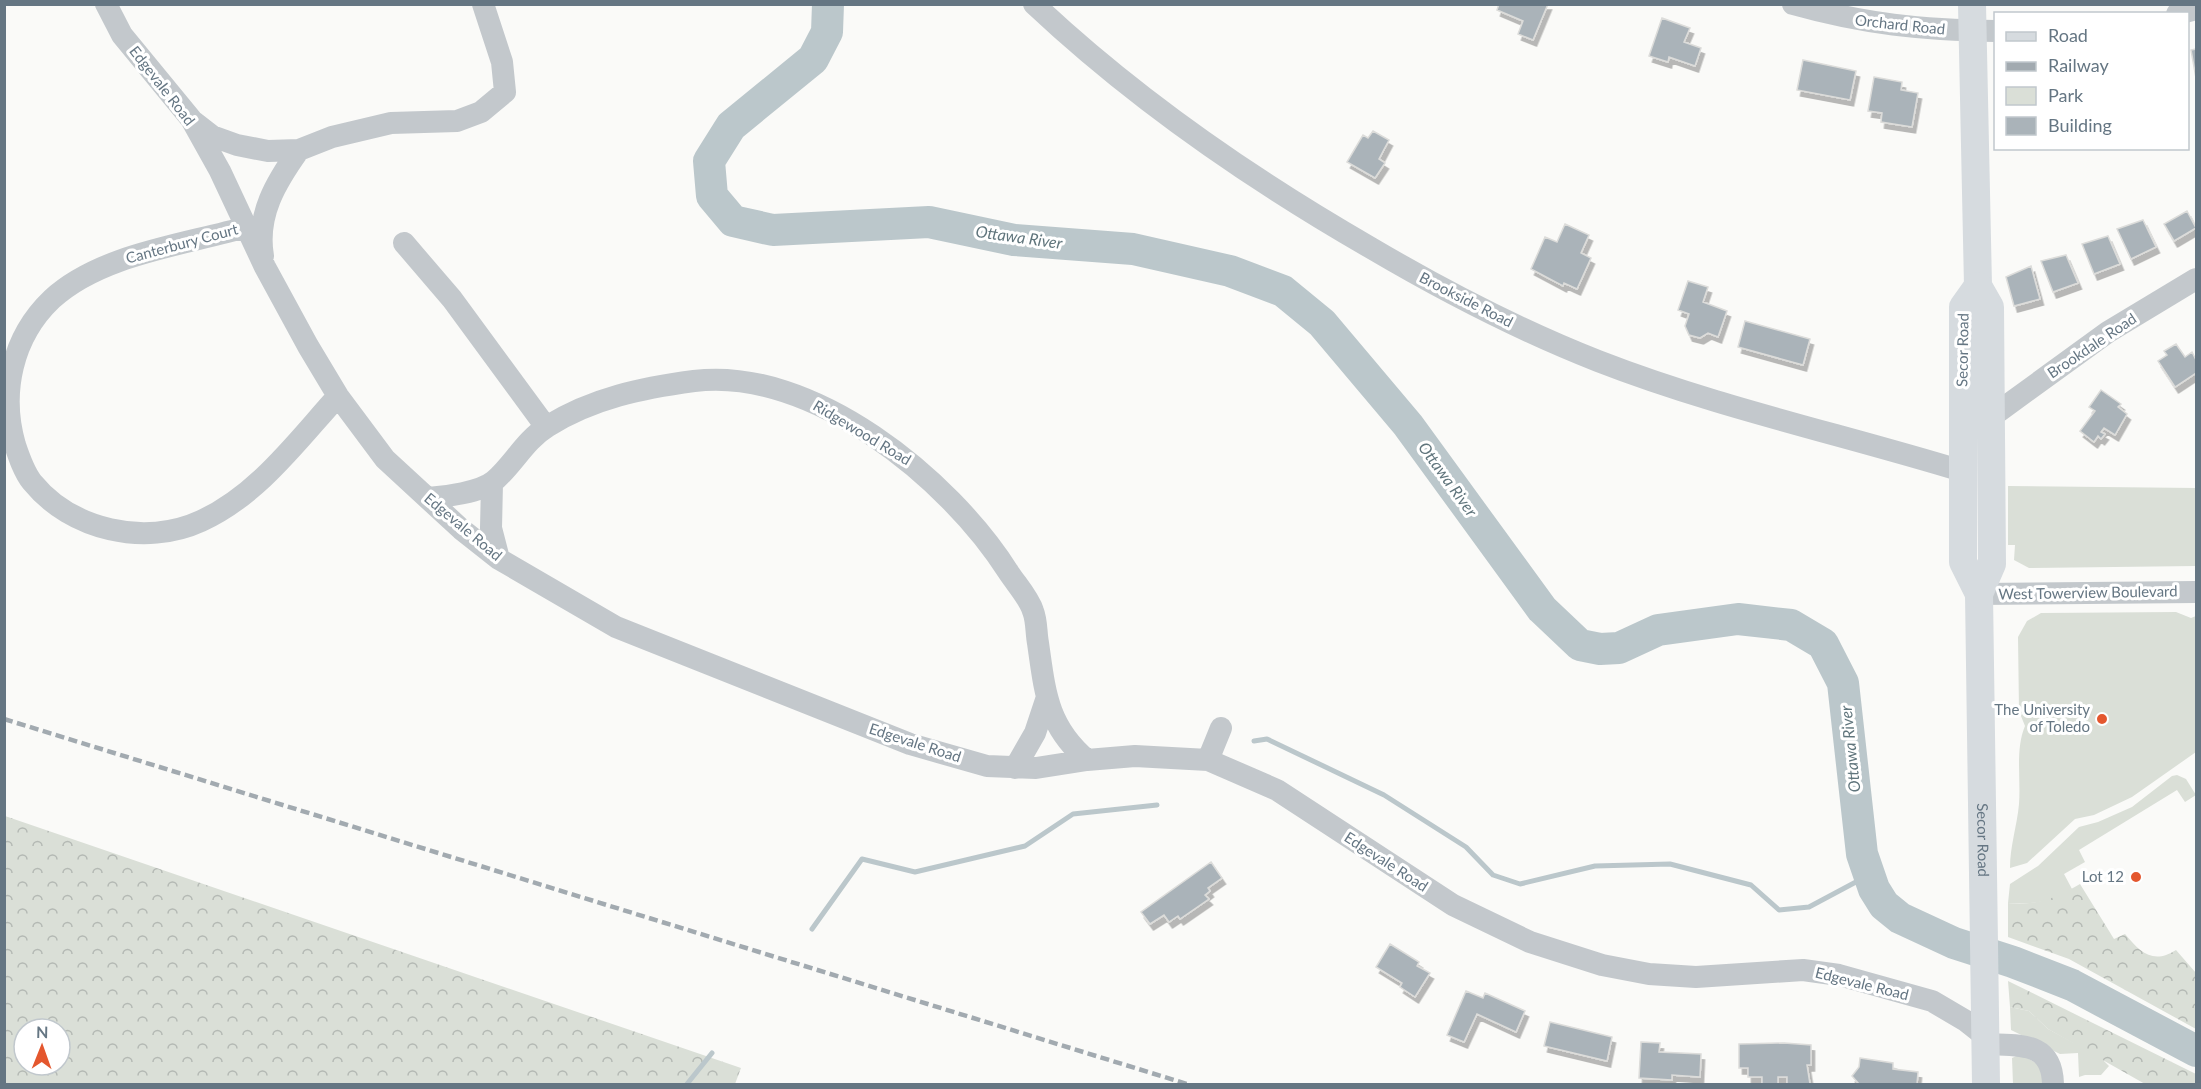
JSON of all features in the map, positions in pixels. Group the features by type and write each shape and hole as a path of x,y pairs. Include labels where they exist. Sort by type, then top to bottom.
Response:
{"main road":[{"name":"Secor Road","path":"1980,22 1978,286 1990,307 1992,564 1979,594 1986,1084"},
{"name":"Secor Road","path":"1978,286 1963,307 1962,471 1963,562 1979,594"}],"street":[{"name":"Edgevale Road","path":"106,4 122,35 190,119 220,171 265,267 338,396 385,459 461,529 499,559 616,627 910,744 987,766 1036,768 1087,760 1135,756 1208,760 1277,790 1453,905 1530,942 1602,965 1649,974 1696,977 1803,970 1839,975 1932,1001 1966,1021 1985,1040"},
{"path":"190,119 212,136 237,145 267,151 299,150 363,128 391,123 457,121 481,112 505,92 502,62 483,4"},
{"name":"Orchard Road","path":"1793,4 1846,19 1901,28 1980,22"},
{"name":"Brookside Road","path":"1044,7 1104,68 1177,123 1292,201 1429,282 1532,334 1601,362 1754,413 1962,471"},
{"path":"265,267 261,242 269,201 280,178 299,150"},
{"name":"Canterbury Court","path":"246,227 123,259 95,272 54,298 32,321 19,344 8,392 10,426 19,458 31,481 46,495 93,526 127,533 166,531 201,521 249,491 338,396"},
{"path":"404,243 452,299 546,427"},
{"name":"Brookdale Road","path":"1991,417 2108,332 2196,279"},
{"name":"Ridgewood Road","path":"492,483 526,444 546,427 619,393 697,381 746,382 797,396 837,415 908,459 933,481 993,547 1033,611 1046,700 1063,735 1071,746 1087,760"},
{"path":"428,498 447,497 492,483 491,528 499,559"},
{"name":"West Towerview Boulevard","path":"1979,594 2196,592"},
{"name":"Ridgewood Road","path":"1015,768 1035,733 1046,700"},
{"path":"1208,760 1221,728"},
{"path":"1985,1040 2037,1050 2050,1068 2053,1084"}],"green space":[{"path":"2008,486 2196,488 2196,566 2029,568 2014,560 2015,545 2008,545"},
{"path":"2176,612 2191,618 2196,616 2196,752 2132,797 2094,815 2075,819 2027,863 2010,868 2019,804 2020,745 2025,726 2019,711 2018,637 2027,621 2041,613"},
{"path":"2177,775 2186,779 2196,795 2185,802 2177,790 2079,850 2085,862 2064,874 2072,889 2041,902 2008,903 2010,884 2038,866 2079,827 2098,822 2132,807 2172,776"},
{"path":"5,816 741,1068 735,1084 5,1084"},
{"path":"2080,884 2114,939 2125,934 2142,951 2154,956 2176,950 2196,973 2196,1029 2069,959 2008,937 2008,903 2046,900"},
{"path":"2008,981 2196,1074 2196,1084 2145,1084 2048,1029 2029,1011 2010,1007"},
{"path":"2010,1007 2029,1011 2048,1029 2100,1057 2109,1066 2101,1075 2079,1077 2078,1053 2060,1054 2011,1030"},
{"path":"2021,1054 2039,1065 2044,1084 2013,1084 2012,1058"}],"building":[{"path":"1499,4 1548,4 1533,40 1518,34 1523,21 1497,10"},
{"path":"1662,18 1690,28 1684,42 1701,48 1695,66 1669,57 1668,62 1649,56"},
{"path":"2196,49 2196,78 2191,50"},
{"path":"1803,60 1856,71 1850,100 1797,90"},
{"path":"1874,77 1902,82 1901,90 1918,93 1912,127 1881,122 1882,113 1868,111"},
{"path":"1373,131 1389,140 1379,159 1385,163 1375,178 1347,162 1363,135 1368,138"},
{"path":"2187,211 2196,228 2174,241 2164,224"},
{"path":"2143,220 2156,247 2131,259 2117,229"},
{"path":"1565,224 1589,235 1581,253 1591,258 1577,289 1564,283 1563,286 1531,269 1545,237 1557,242"},
{"path":"2108,236 2120,264 2094,274 2082,244"},
{"path":"2066,255 2078,283 2053,292 2041,261"},
{"path":"2031,266 2040,299 2014,306 2006,277"},
{"path":"1688,281 1708,287 1703,302 1727,311 1718,337 1708,333 1700,338 1689,335 1685,326 1689,314 1678,310"},
{"path":"1745,321 1810,339 1803,365 1738,347"},
{"path":"2176,344 2185,357 2192,352 2196,360 2196,373 2175,387 2158,361 2167,355 2164,351"},
{"path":"2101,390 2121,404 2118,407 2127,414 2115,435 2104,428 2101,432 2105,434 2101,439 2098,436 2094,442 2080,431 2095,411 2089,407"},
{"path":"1211,862 1222,878 1208,888 1210,891 1205,895 1209,899 1180,919 1178,916 1169,922 1164,915 1150,924 1141,912"},
{"path":"1390,944 1419,962 1417,966 1430,973 1415,997 1400,987 1402,983 1376,967"},
{"path":"1466,991 1483,998 1485,993 1525,1011 1516,1032 1477,1014 1464,1042 1447,1035"},
{"path":"1550,1022 1612,1037 1607,1061 1544,1046"},
{"path":"1641,1042 1660,1043 1659,1052 1701,1054 1700,1077 1672,1075 1672,1080 1639,1078"},
{"path":"1739,1044 1811,1045 1811,1065 1807,1065 1810,1084 1787,1084 1787,1077 1778,1077 1778,1084 1762,1084 1762,1077 1748,1077 1748,1068 1739,1068"},
{"path":"1860,1058 1893,1063 1893,1069 1918,1072 1917,1084 1859,1084 1852,1076 1859,1067"}],"waterway":[{"name":"Ottawa River","path":"828,4 827,32 813,59 731,126 709,161 712,196 733,221 773,230 929,222 1014,240 1133,249 1230,271 1283,291 1322,323 1408,425 1542,609 1580,645 1600,649 1619,648 1658,630 1738,619 1791,625 1823,644 1843,683 1862,854 1874,889 1884,905 1900,918 1954,943 2013,962 2072,985 2196,1051"},
{"path":"1254,741 1267,739 1384,795 1466,847 1493,875 1520,884 1595,866 1670,864 1751,885 1779,910 1809,907 1869,875"},
{"path":"812,929 862,859 915,872 1025,846 1073,814 1157,805"},
{"path":"687,1084 712,1053"}],"railway":[{"path":"4,719 1187,1084"}],"place":[{"name":"The University of Toledo","path":"2102,719"},
{"name":"Lot 12","path":"2136,877"}]}
